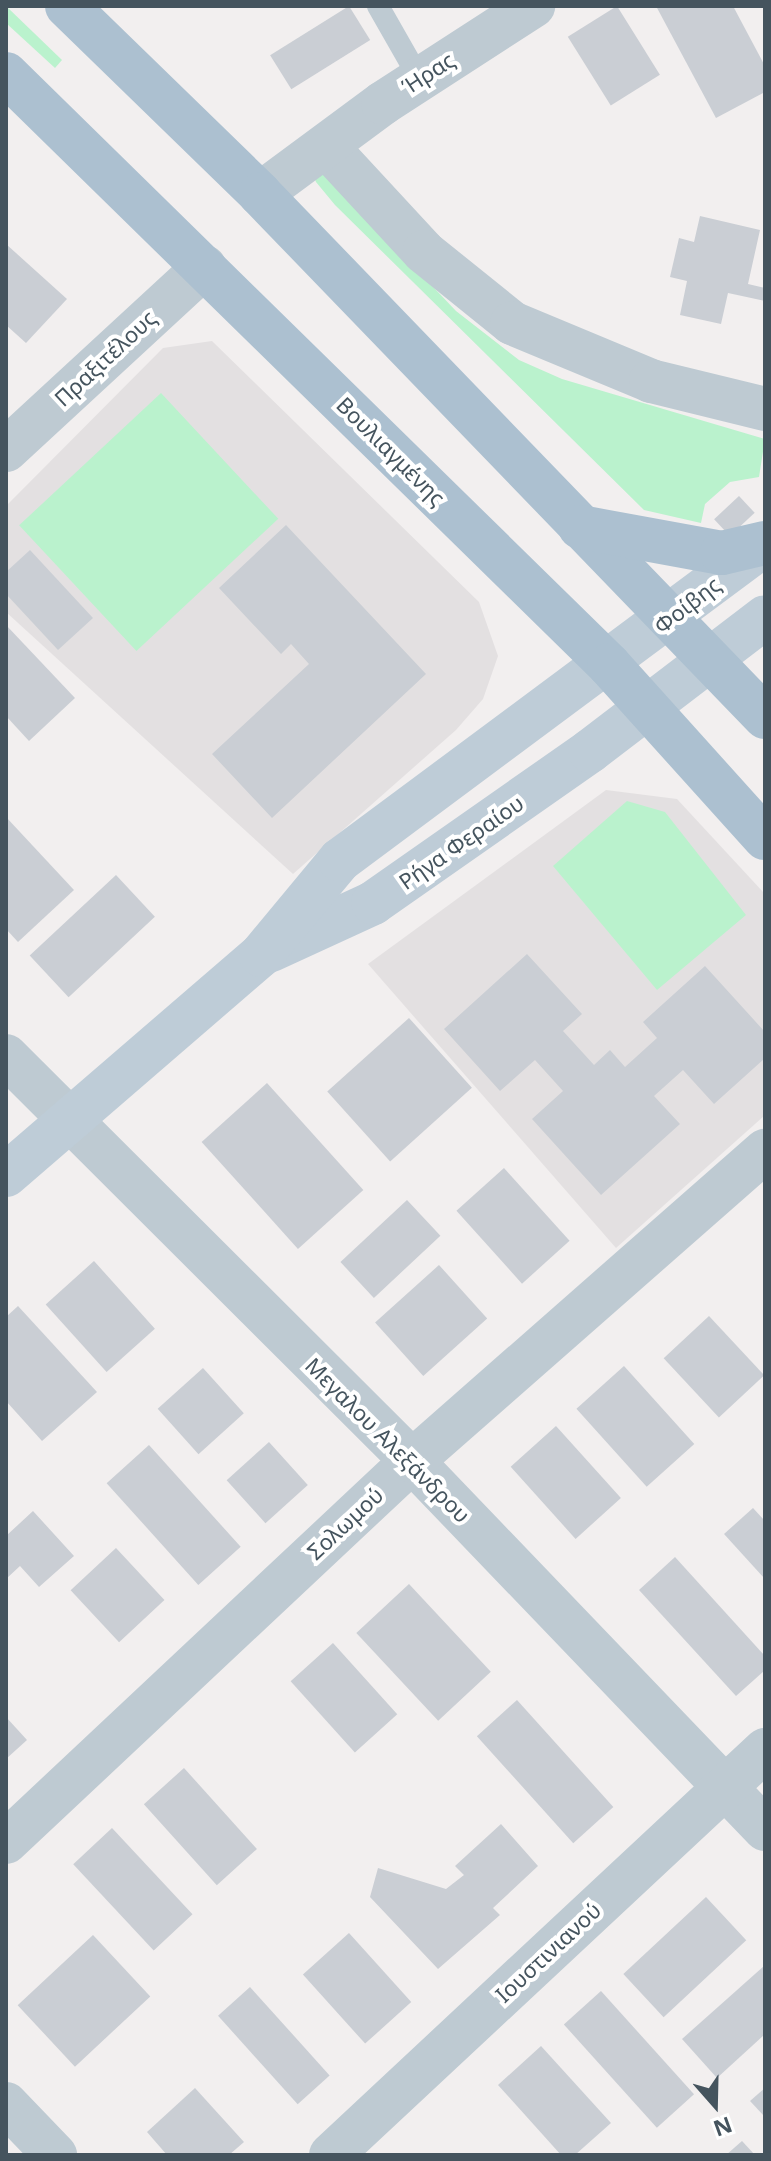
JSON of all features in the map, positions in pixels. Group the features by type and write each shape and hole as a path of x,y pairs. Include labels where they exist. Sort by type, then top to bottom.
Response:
{"main road":[{"path":"67,6 260,194 765,717"},
{"name":"Βουλιαγμένης","path":"6,74 609,665 765,838"},
{"path":"580,527 722,553 765,544"}],"street":[{"name":"Ήρας","path":"260,194 419,78 533,6"},
{"path":"326,146 424,252 512,323 651,381 765,409"},
{"name":"Πραξιτέλους","path":"6,448 204,267"},
{"name":"Φοίβης","path":"609,665 765,544"},
{"name":"Ρήγα Φεραίου","path":"261,955 373,903 647,707 765,617"},
{"name":"Ρήγα Φεραίου","path":"6,1175 66,1119 261,955 340,860 609,665"},
{"name":"Μεγαλου Αλεξάνδρου","path":"6,1056 412,1461 765,1829"},
{"name":"Σολωμού","path":"6,1842 412,1461 765,1151"},
{"name":"Ιουστινιανού","path":"331,2155 765,1750"},
{"path":"6,2104 55,2155"}],"lane":[{"path":"378,6 419,78"}],"shaded area":[{"path":"212,341 479,602 498,656 483,699 456,730 293,874 6,612 6,506 163,348"},
{"path":"606,790 677,799 765,894 765,1115 616,1248 368,964"}],"green space":[{"path":"6,6 62,60 55,68 6,23"},
{"path":"321,169 456,311 519,360 562,379 765,439 759,477 730,482 705,504 701,523 644,510 335,205 313,175"},
{"path":"161,393 278,519 136,651 19,525"},
{"path":"627,801 665,812 746,915 657,990 553,866"}],"building":[{"path":"349,6 370,40 291,89 270,55"},
{"path":"617,6 660,75 611,105 568,37"},
{"path":"656,6 733,6 765,66 765,92 716,118"},
{"path":"700,216 760,230 748,284 765,288 765,301 728,293 721,324 680,315 687,281 670,277 679,238 694,242"},
{"path":"6,244 67,299 26,343 6,325"},
{"path":"739,496 755,513 730,536 714,519"},
{"path":"286,525 426,674 272,818 212,754 309,664 291,644 281,654 219,588"},
{"path":"30,550 93,618 58,650 6,594 6,572"},
{"path":"6,625 75,698 29,741 6,716"},
{"path":"6,817 74,890 18,942 6,929"},
{"path":"116,875 155,917 69,997 30,955"},
{"path":"527,954 582,1014 563,1031 594,1065 610,1050 625,1067 657,1038 643,1022 705,966 765,1032 765,1058 714,1104 683,1070 654,1096 680,1124 601,1195 532,1119 563,1091 535,1060 500,1091 444,1029"},
{"path":"409,1018 472,1088 390,1161 327,1092"},
{"path":"267,1083 363,1190 298,1249 202,1142"},
{"path":"504,1168 570,1241 522,1284 456,1211"},
{"path":"407,1200 440,1236 374,1298 340,1262"},
{"path":"94,1261 155,1329 107,1372 46,1304"},
{"path":"439,1265 487,1319 423,1376 375,1323"},
{"path":"18,1306 97,1392 42,1441 6,1401 6,1317"},
{"path":"709,1316 764,1375 719,1418 664,1358"},
{"path":"624,1366 694,1444 647,1487 576,1409"},
{"path":"203,1368 244,1413 198,1454 158,1409"},
{"path":"556,1426 621,1498 576,1539 511,1467"},
{"path":"269,1442 308,1485 265,1523 227,1480"},
{"path":"149,1445 241,1547 198,1585 107,1483"},
{"path":"753,1508 765,1521 765,1579 724,1534"},
{"path":"33,1511 74,1556 39,1587 20,1566 6,1579 6,1536"},
{"path":"116,1548 164,1600 119,1642 71,1590"},
{"path":"675,1557 765,1656 765,1670 736,1696 639,1590"},
{"path":"409,1584 491,1672 438,1721 356,1633"},
{"path":"333,1643 397,1714 355,1752 291,1681"},
{"path":"517,1700 613,1807 573,1843 477,1736"},
{"path":"6,1717 27,1740 6,1759"},
{"path":"184,1768 257,1849 217,1885 144,1804"},
{"path":"501,1824 538,1866 493,1908 500,1915 438,1969 370,1897 378,1868 446,1889 464,1875 455,1866"},
{"path":"112,1828 192,1914 154,1950 73,1864"},
{"path":"706,1897 746,1940 664,2017 623,1974"},
{"path":"349,1933 411,2002 365,2044 303,1974"},
{"path":"93,1935 150,1996 75,2067 18,2005"},
{"path":"765,1965 765,2034 717,2078 682,2039"},
{"path":"250,1987 330,2075 298,2104 218,2016"},
{"path":"601,1991 694,2094 657,2128 564,2024"},
{"path":"541,2046 611,2123 575,2155 561,2155 498,2085"},
{"path":"195,2088 244,2142 229,2155 167,2155 147,2132"},
{"path":"765,2088 765,2117 750,2101"},
{"path":"742,2141 755,2155 726,2155"}]}
